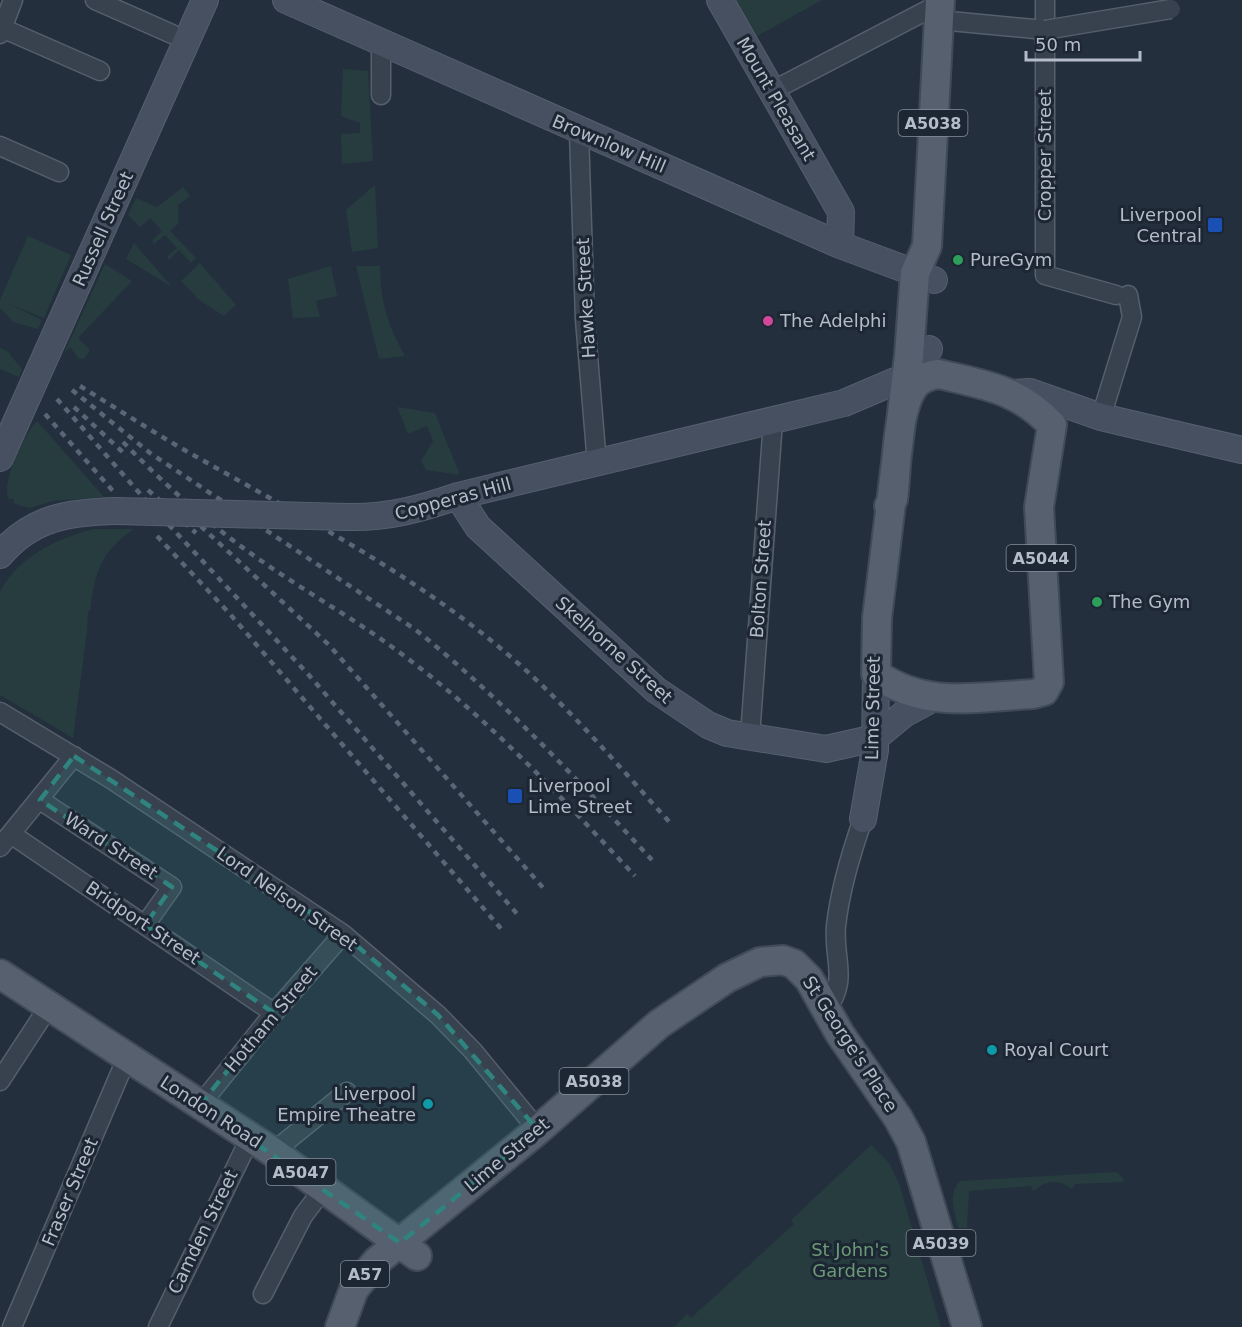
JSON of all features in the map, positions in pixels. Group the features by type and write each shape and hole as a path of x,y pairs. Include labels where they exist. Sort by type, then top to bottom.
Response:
{"main road":[{"name":"A5038","path":"915,368 925,276 936,261 927,246 939,8"},
{"path":"915,368 1012,393 1040,413 1052,425"},
{"name":"Lime Street","path":"876,674 877,618 889,506 893,499 900,435 908,396 916,384 928,375 915,368"},
{"name":"A5044","path":"876,674 892,686 932,699 1033,694 1044,691 1049,682 1039,507 1052,425"},
{"name":"St George's Place","path":"760,962 783,960 794,964 809,979 826,1010 898,1118 918,1159 928,1203 967,1327"},
{"name":"Lime Street","path":"409,1249 538,1130 659,1024 727,978 760,962"},
{"name":"London Road","path":"0,974 261,1145 409,1249"},
{"name":"A57","path":"340,1327 358,1282 377,1261 409,1249"}],"street":[{"path":"13,0 1,31 100,71"},
{"path":"95,0 172,34"},
{"name":"Russell Street","path":"0,458 205,0"},
{"name":"Brownlow Hill","path":"286,0 840,246 925,276"},
{"name":"Mount Pleasant","path":"720,0 770,92 840,212 840,246"},
{"name":"Cropper Street","path":"1045,0 1046,275 1122,295 1132,317 1091,414"},
{"path":"770,92 939,8 1045,30 1171,9"},
{"path":"381,42 381,95"},
{"name":"Hawke Street","path":"579,132 585,320 597,464"},
{"path":"0,146 59,172"},
{"path":"807,231 833,198"},
{"name":"Copperas Hill","path":"3,543 56,516 117,511 382,518 413,512 458,496 844,403 915,368"},
{"path":"1012,393 1030,392 1066,403 1091,414 1242,450"},
{"path":"1052,425 1091,414"},
{"name":"Bolton Street","path":"750,736 773,421"},
{"name":"Skelhorne Street","path":"458,496 478,527 656,690 708,725 727,733 826,749 875,738"},
{"name":"Lime Street","path":"826,1010 835,999 840,979 836,928 848,866 863,819 875,738 876,674"},
{"name":"A5044","path":"875,738 904,714 932,699"},
{"name":"Lord Nelson Street","path":"0,712 74,756 343,934 438,1015 472,1051 538,1130"},
{"path":"5,840 74,756"},
{"name":"Ward Street","path":"40,800 172,887 145,925"},
{"name":"Bridport Street","path":"5,840 145,925 274,1013"},
{"name":"Hotham Street","path":"200,1105 274,1013 343,934"},
{"path":"0,1081 49,1006"},
{"name":"Fraser Street","path":"12,1327 127,1057"},
{"path":"261,1145 347,1092"},
{"name":"Camden Street","path":"158,1327 261,1145"},
{"path":"263,1294 303,1216 324,1188"}],"highlighted area":[{"path":"74,756 111,779 343,934 438,1015 538,1130 400,1243 200,1105 274,1013 145,925 172,887 40,800"}],"green space":[{"path":"736,0 822,0 757,36"},
{"path":"343,69 368,71 373,161 342,164 341,134 360,133 360,123 341,116"},
{"path":"375,185 378,248 352,252 346,210"},
{"path":"183,187 190,196 178,205 178,224 170,231 196,258 191,263 179,250 169,260 167,257 177,248 165,235 154,244 152,241 162,231 150,218 140,227 128,215 136,198 157,207"},
{"path":"28,236 71,255 44,318 7,303 42,320 38,329 13,322 0,308 0,300"},
{"path":"134,243 172,287 126,259"},
{"path":"200,263 236,305 224,316 199,300 181,281"},
{"path":"105,264 132,281 78,338 90,350 85,358 79,359 70,347 64,353"},
{"path":"331,266 337,296 316,301 320,317 293,318 288,279"},
{"path":"356,266 380,266 386,313 405,356 379,359"},
{"path":"0,348 8,352 22,369 19,377 0,369"},
{"path":"397,407 435,413 460,475 426,470 421,461 433,441 427,426 408,434"},
{"path":"37,421 104,497 53,501 29,508 13,503 14,499 9,499 8,482 15,459"},
{"path":"93,529 134,529 113,546 97,574 90,611 88,611 73,738 0,695 0,591 18,568 40,551 66,538"},
{"name":"St John's Gardens","path":"871,1145 889,1163 899,1183 941,1327 674,1327 687,1314 691,1318 794,1224 791,1220"},
{"path":"1117,1172 1123,1178 1123,1182 1075,1184 1072,1189 1053,1182 1044,1184 1035,1190 1032,1190 1031,1186 969,1191 967,1228 958,1228 953,1197 960,1181"}],"railway":[{"path":"80,386 174,444 360,550 402,576 482,633 560,703 673,826"},
{"path":"72,390 150,453 416,630 509,712 652,860"},
{"path":"57,399 142,496 307,673 519,916"},
{"path":"74,407 127,456"},
{"path":"45,414 113,491"},
{"path":"123,442 173,490 244,549 386,643 435,680 495,732 635,876"},
{"path":"148,490 196,533"},
{"path":"192,518 329,645 546,891"},
{"path":"157,536 230,614 503,931"}],"place":[{"name":"Liverpool Central","path":"1215,225"},
{"name":"PureGym","path":"958,260"},
{"name":"The Adelphi","path":"768,321"},
{"name":"The Gym","path":"1097,602"},
{"name":"Liverpool Lime Street","path":"515,796"},
{"name":"Royal Court","path":"992,1050"},
{"name":"Liverpool Empire Theatre","path":"428,1104"}]}
